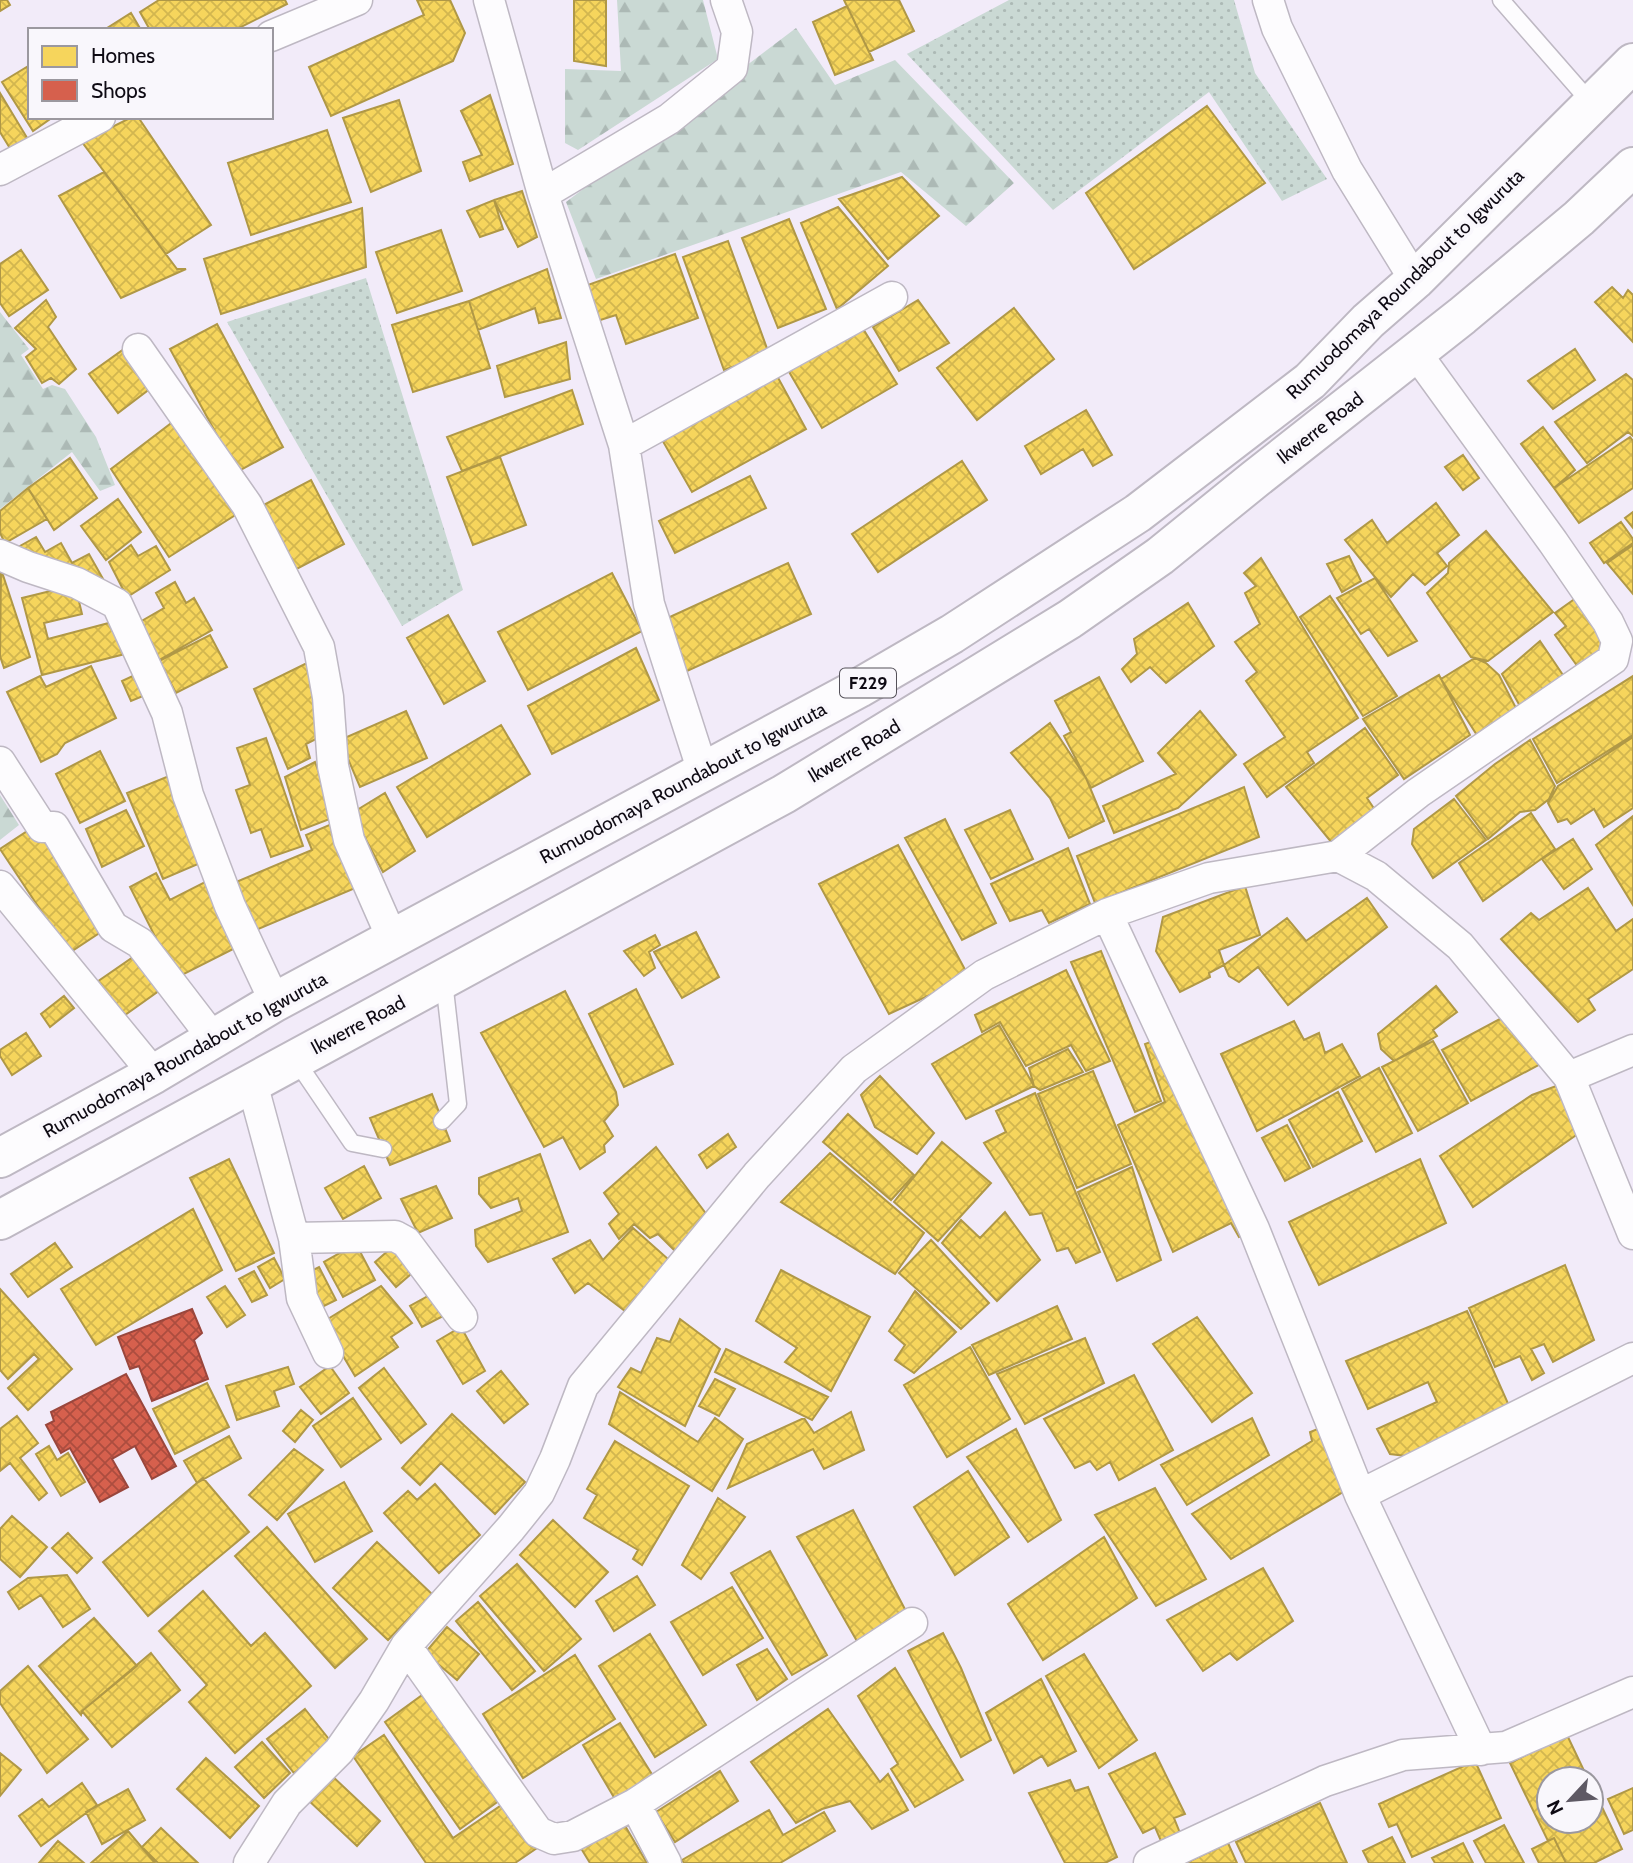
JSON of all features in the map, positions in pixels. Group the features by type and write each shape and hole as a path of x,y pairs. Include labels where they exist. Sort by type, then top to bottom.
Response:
{"main road":[{"name":"Rumuodomaya Roundabout to Igwuruta","path":"0,1158 154,1074 275,1002 859,688 952,634 1138,513 1310,381 1368,321 1415,280 1633,64"},
{"name":"Ikwerre Road","path":"0,1220 784,794 1070,620 1160,556 1416,353 1579,218 1633,167"}],"street":[{"path":"273,35 357,0"},
{"path":"489,0 543,194 624,445 649,604 703,772"},
{"path":"543,194 669,119 732,68 737,33 726,0"},
{"path":"1268,0 1277,28 1347,170 1415,280"},
{"path":"0,170 96,119"},
{"path":"624,445 892,297"},
{"path":"138,349 247,505 319,647 328,697 333,766 349,841 393,940"},
{"path":"249,1863 287,1802 339,1751 374,1701 406,1646 539,1493 583,1386 757,1175 854,1069 984,975 1107,914 1209,878 1338,856 1418,793 1613,659 1618,641 1608,622 1416,353"},
{"path":"0,555 28,568 76,583 117,604 167,713 188,795 230,906 275,1002"},
{"path":"0,762 42,827 54,827 113,927 139,943 213,1038"},
{"path":"1338,856 1376,876 1460,946 1569,1077 1633,1234"},
{"path":"0,886 154,1074"},
{"path":"1107,914 1254,1229 1360,1495 1481,1749"},
{"path":"1569,1077 1633,1050"},
{"path":"252,1083 295,1238 302,1298 328,1353"},
{"path":"295,1238 395,1236 406,1242 462,1317"},
{"path":"1360,1495 1633,1358"},
{"path":"406,1646 538,1832 554,1839 573,1836 635,1804 912,1623"},
{"path":"1149,1863 1325,1781 1403,1755 1506,1747 1633,1692"},
{"path":"635,1804 666,1863"}],"lane":[{"path":"1501,0 1592,104"},
{"path":"442,1121 458,1104 444,978"},
{"path":"295,1059 352,1143 383,1149"}],"green space":[{"path":"617,0 703,0 718,59 578,150 565,143 565,69 621,71"},
{"path":"1009,0 1234,0 1255,73 1327,179 1282,201 1209,92 1053,210 907,54"},
{"path":"796,28 835,85 895,60 1014,183 966,226 901,172 596,279 566,202"},
{"path":"366,278 463,590 402,626 227,322"},
{"path":"0,312 29,349 21,355 43,389 52,385 65,389 96,437 115,485 100,491 72,452 0,509"},
{"path":"0,795 19,825 0,840"}],"building: Homes":[{"path":"0,0 7,0 10,5 0,11"},
{"path":"159,0 285,0 287,4 239,28 149,28 140,12"},
{"path":"417,0 450,0 465,33 453,61 331,116 309,67 424,15"},
{"path":"574,0 606,0 606,66 574,61"},
{"path":"844,0 899,0 914,31 869,52"},
{"path":"847,6 873,60 835,75 813,22"},
{"path":"131,13 140,28 107,28"},
{"path":"28,66 28,119 50,119 33,131 2,82"},
{"path":"0,93 29,141 11,150 0,132"},
{"path":"490,95 513,164 470,181 463,162 482,155 461,111"},
{"path":"399,100 421,171 371,192 343,118"},
{"path":"1207,106 1265,183 1134,269 1086,193"},
{"path":"128,119 139,119 211,225 166,254 82,142"},
{"path":"327,130 351,202 251,235 228,163"},
{"path":"104,172 177,269 186,269 121,298 59,196"},
{"path":"902,177 939,216 888,259 839,199"},
{"path":"522,191 537,237 518,247 494,200"},
{"path":"494,200 503,229 480,237 467,211"},
{"path":"838,207 888,266 837,309 801,223"},
{"path":"362,208 366,267 221,314 204,259"},
{"path":"789,219 826,309 778,328 742,238"},
{"path":"441,230 462,291 397,313 376,252"},
{"path":"728,241 769,354 724,370 683,257"},
{"path":"21,250 48,290 9,316 0,303 0,264"},
{"path":"675,254 698,318 626,344 616,315 594,322 582,287"},
{"path":"547,269 561,318 539,323 535,308 478,330 469,301"},
{"path":"1612,287 1623,298 1628,290 1633,295 1633,342 1595,302"},
{"path":"46,300 56,317 48,327 76,369 59,384 51,378 42,383 26,357 36,349 15,328"},
{"path":"918,300 949,343 899,371 873,327"},
{"path":"469,301 490,368 413,392 392,325"},
{"path":"1014,308 1054,359 977,420 937,368"},
{"path":"217,324 283,447 237,472 170,349"},
{"path":"862,327 897,384 822,428 788,370"},
{"path":"566,342 570,379 505,397 497,366"},
{"path":"124,349 151,388 118,413 89,374"},
{"path":"1575,349 1595,380 1553,409 1528,381"},
{"path":"776,374 806,429 692,492 661,438"},
{"path":"1626,374 1633,380 1633,436 1628,432 1587,463 1555,422"},
{"path":"572,390 583,424 462,471 447,437"},
{"path":"1086,410 1112,455 1093,466 1083,449 1041,474 1025,446"},
{"path":"174,421 237,514 169,557 111,469"},
{"path":"1543,427 1575,470 1554,488 1521,444"},
{"path":"1630,437 1633,441 1633,488 1579,523 1554,488"},
{"path":"1463,455 1479,478 1463,490 1445,467"},
{"path":"500,457 526,525 473,545 447,477"},
{"path":"70,458 97,498 54,530 28,488"},
{"path":"962,461 987,500 878,572 852,534"},
{"path":"750,476 766,508 675,553 659,521"},
{"path":"311,480 344,544 291,572 258,508"},
{"path":"28,488 47,519 5,543 0,533 0,511"},
{"path":"118,499 141,532 106,560 81,526"},
{"path":"1436,503 1459,535 1437,553 1447,566 1425,585 1413,574 1391,597 1345,540 1372,520 1387,543"},
{"path":"1633,512 1633,528 1625,518"},
{"path":"1621,522 1633,543 1604,563 1590,543"},
{"path":"1486,531 1553,612 1488,661 1471,657 1427,593 1448,573 1449,563"},
{"path":"36,537 45,552 61,543 72,563 89,554 107,586 11,551"},
{"path":"131,545 138,556 156,546 170,570 127,597 109,562"},
{"path":"1633,545 1633,594 1607,563"},
{"path":"1349,556 1361,581 1342,592 1327,564"},
{"path":"1261,558 1358,718 1307,752 1314,763 1267,797 1244,764 1285,737 1246,681 1257,672 1235,642 1260,624 1245,593 1256,586 1244,573"},
{"path":"788,563 811,614 685,672 661,621"},
{"path":"1,569 30,657 4,668 0,656"},
{"path":"612,573 642,631 528,690 498,632"},
{"path":"1375,578 1417,641 1388,656 1369,629 1361,634 1337,598"},
{"path":"175,582 186,603 194,598 212,630 159,660 138,623 164,608 156,593"},
{"path":"75,585 82,614 44,623 48,639 120,620 129,653 42,675 22,598"},
{"path":"1583,593 1611,656 1583,674 1555,635 1566,626 1555,613"},
{"path":"1330,596 1397,696 1363,716 1300,617"},
{"path":"1188,603 1214,646 1166,683 1150,667 1131,682 1122,669 1137,654 1134,639"},
{"path":"448,615 485,681 444,704 407,638"},
{"path":"210,635 227,667 176,693 159,661"},
{"path":"1540,641 1569,684 1525,715 1502,674"},
{"path":"636,648 659,700 552,754 528,706"},
{"path":"1475,658 1486,663 1499,675 1518,712 1482,743 1441,679"},
{"path":"307,663 322,736 306,744 310,758 288,769 254,689"},
{"path":"91,666 116,718 65,743 57,754 41,762 7,692 40,676 46,687"},
{"path":"139,673 148,694 131,701 122,681"},
{"path":"1439,675 1470,735 1404,779 1363,719"},
{"path":"1633,676 1633,735 1557,783 1533,739"},
{"path":"1099,677 1143,761 1091,788 1064,736 1071,732 1055,701"},
{"path":"406,711 427,758 360,787 340,740"},
{"path":"1200,711 1236,755 1178,808 1114,833 1103,806 1176,774 1158,753"},
{"path":"1050,723 1086,778 1104,821 1069,838 1050,798 1011,753"},
{"path":"501,725 530,774 427,837 397,787"},
{"path":"1365,728 1398,775 1367,798 1379,816 1337,849 1286,787"},
{"path":"1633,737 1633,808 1604,827 1594,809 1571,824 1567,819 1558,822 1548,803 1558,786"},
{"path":"266,738 303,846 271,857 261,829 251,833 236,790 250,785 237,748"},
{"path":"1530,740 1555,786 1549,799 1535,810 1520,812 1488,839 1456,796"},
{"path":"100,751 125,801 80,823 56,774"},
{"path":"315,762 335,817 301,830 285,777"},
{"path":"169,776 205,861 163,879 127,793"},
{"path":"1244,787 1259,837 1095,903 1077,856"},
{"path":"385,793 415,851 383,872 352,813"},
{"path":"1454,799 1486,840 1433,878 1412,844 1414,829"},
{"path":"126,810 144,846 102,867 86,829"},
{"path":"1010,810 1033,859 991,879 965,830"},
{"path":"1531,813 1555,849 1483,901 1459,863"},
{"path":"1633,816 1633,905 1596,845"},
{"path":"945,819 996,923 962,940 905,838"},
{"path":"334,823 360,886 256,930 236,882 312,850 306,835"},
{"path":"35,826 104,930 69,953 0,849"},
{"path":"1573,839 1592,869 1564,889 1542,859"},
{"path":"898,845 969,977 889,1014 819,884"},
{"path":"1068,848 1090,904 1049,923 1042,910 1010,921 991,884"},
{"path":"156,873 170,900 209,880 241,945 176,978 130,887"},
{"path":"1245,886 1260,935 1219,950 1224,965 1209,973 1210,977 1180,992 1156,951 1163,917"},
{"path":"1588,888 1616,931 1633,919 1633,969 1588,999 1595,1010 1578,1022 1501,939 1531,913 1539,920"},
{"path":"1367,898 1387,927 1288,1005 1258,967 1239,982 1229,976 1224,965 1287,918 1306,941"},
{"path":"696,932 719,977 682,998 654,952"},
{"path":"655,935 660,945 649,952 655,968 644,976 624,951"},
{"path":"1101,951 1161,1101 1135,1112 1071,962"},
{"path":"139,953 163,988 118,1020 94,984"},
{"path":"1066,970 1110,1061 1086,1071 1071,1045 1026,1066 1000,1022 982,1032 975,1015"},
{"path":"1436,986 1457,1012 1433,1030 1437,1036 1394,1061 1381,1049 1378,1034"},
{"path":"636,989 673,1064 624,1087 589,1014"},
{"path":"565,991 616,1092 618,1105 604,1121 613,1136 604,1145 605,1152 580,1169 563,1137 544,1147 481,1033"},
{"path":"64,996 74,1008 50,1027 41,1014"},
{"path":"1511,1013 1548,1060 1471,1101 1442,1050"},
{"path":"1294,1021 1304,1040 1319,1033 1325,1053 1342,1044 1360,1076 1257,1131 1221,1054"},
{"path":"999,1025 1034,1086 966,1119 932,1064"},
{"path":"26,1033 41,1056 12,1075 0,1056 0,1050"},
{"path":"1161,1038 1250,1233 1239,1237 1231,1223 1173,1252 1118,1125 1165,1102 1145,1044"},
{"path":"1433,1041 1468,1103 1418,1131 1382,1067"},
{"path":"1068,1049 1083,1072 1040,1090 1034,1086 1029,1068"},
{"path":"1379,1068 1412,1133 1376,1152 1342,1089"},
{"path":"1093,1071 1131,1164 1077,1188 1038,1094"},
{"path":"880,1076 934,1133 917,1154 875,1127 861,1095"},
{"path":"1567,1082 1585,1129 1473,1207 1440,1156 1532,1095"},
{"path":"1338,1092 1362,1141 1313,1167 1289,1120"},
{"path":"1035,1093 1100,1252 1076,1263 1068,1248 1057,1251 1042,1213 1030,1215 984,1143 1006,1132 996,1111"},
{"path":"432,1094 450,1141 390,1165 370,1118"},
{"path":"848,1114 914,1175 891,1200 823,1142"},
{"path":"1287,1125 1310,1168 1285,1181 1262,1138"},
{"path":"728,1134 736,1147 707,1168 699,1155"},
{"path":"942,1142 991,1183 938,1241 894,1202"},
{"path":"656,1147 713,1223 684,1260 658,1234 650,1238 634,1224 619,1239 609,1224 619,1214 604,1193"},
{"path":"830,1153 924,1233 895,1274 781,1202"},
{"path":"540,1154 568,1232 488,1262 476,1246 475,1230 522,1211 518,1198 491,1208 479,1194 479,1178"},
{"path":"229,1159 274,1253 236,1271 190,1178"},
{"path":"1420,1159 1446,1223 1319,1285 1289,1222"},
{"path":"364,1166 381,1198 343,1219 325,1188"},
{"path":"1132,1167 1161,1260 1117,1281 1078,1192"},
{"path":"436,1186 452,1218 418,1233 401,1199"},
{"path":"193,1209 222,1270 96,1345 61,1289"},
{"path":"1005,1212 1040,1260 997,1301 942,1243 961,1220 980,1238"},
{"path":"633,1228 677,1267 634,1318 588,1283 575,1293 553,1259 590,1240 603,1260"},
{"path":"931,1240 989,1303 961,1329 899,1273"},
{"path":"55,1243 72,1267 28,1297 11,1274"},
{"path":"397,1243 418,1268 396,1287 375,1262"},
{"path":"356,1244 375,1280 343,1297 324,1262"},
{"path":"274,1258 285,1279 270,1288 258,1267"},
{"path":"1565,1265 1594,1340 1553,1362 1544,1344 1531,1349 1544,1373 1532,1380 1520,1356 1495,1367 1469,1308"},
{"path":"319,1267 336,1300 320,1308 303,1275"},
{"path":"781,1270 870,1317 831,1391 785,1362 797,1348 756,1321"},
{"path":"254,1271 267,1295 252,1302 239,1279"},
{"path":"225,1286 245,1315 227,1327 207,1297"},
{"path":"381,1286 412,1323 391,1337 398,1347 355,1376 323,1322"},
{"path":"0,1289 72,1369 28,1410 8,1388 39,1359 34,1354 8,1379 0,1370"},
{"path":"437,1291 449,1313 422,1327 410,1306"},
{"path":"915,1291 956,1332 914,1373 895,1360 905,1345 889,1331"},
{"path":"1057,1306 1072,1339 989,1375 972,1345"},
{"path":"1467,1311 1510,1408 1414,1457 1390,1454 1377,1429 1437,1402 1428,1382 1368,1409 1346,1361"},
{"path":"1197,1317 1252,1393 1212,1422 1153,1344"},
{"path":"680,1319 720,1349 685,1426 618,1387 631,1368 641,1373 657,1338 670,1342"},
{"path":"461,1327 485,1371 463,1384 437,1341"},
{"path":"1085,1338 1104,1383 1025,1424 997,1374"},
{"path":"970,1347 1010,1419 947,1457 904,1385"},
{"path":"726,1349 828,1397 812,1420 715,1372"},
{"path":"330,1366 349,1393 321,1414 300,1387"},
{"path":"288,1367 294,1384 274,1391 279,1406 237,1420 226,1386"},
{"path":"384,1368 426,1424 401,1443 359,1388"},
{"path":"501,1371 528,1404 504,1423 477,1391"},
{"path":"1134,1375 1173,1450 1119,1480 1110,1462 1097,1470 1090,1461 1075,1468 1044,1419"},
{"path":"715,1379 735,1389 719,1416 699,1406"},
{"path":"207,1383 229,1427 175,1454 153,1409"},
{"path":"620,1392 698,1442 715,1418 743,1439 712,1491 609,1424"},
{"path":"353,1398 381,1439 341,1467 313,1426"},
{"path":"301,1410 313,1420 295,1442 283,1431"},
{"path":"851,1412 864,1450 824,1469 813,1449 728,1488 747,1444 804,1418 814,1433"},
{"path":"452,1414 525,1482 495,1514 441,1463 420,1485 402,1468"},
{"path":"17,1416 38,1443 20,1458 47,1493 39,1500 10,1463 0,1471 0,1429"},
{"path":"1252,1418 1269,1455 1187,1505 1161,1465"},
{"path":"1325,1426 1348,1489 1231,1559 1192,1514 1312,1441 1310,1432"},
{"path":"1016,1429 1061,1520 1028,1542 967,1457"},
{"path":"229,1436 241,1458 197,1483 184,1461"},
{"path":"615,1441 689,1486 642,1565 633,1559 638,1550 584,1518 597,1495 587,1489"},
{"path":"49,1446 57,1460 68,1453 85,1482 61,1496 36,1454"},
{"path":"294,1449 323,1470 277,1520 249,1495"},
{"path":"968,1471 1009,1537 955,1575 914,1507"},
{"path":"203,1478 249,1532 148,1616 103,1562"},
{"path":"344,1482 372,1531 315,1562 288,1514"},
{"path":"435,1484 480,1535 439,1573 384,1513 408,1491 417,1500"},
{"path":"1155,1488 1206,1579 1156,1606 1095,1515"},
{"path":"718,1498 745,1517 701,1579 682,1565"},
{"path":"853,1510 909,1617 861,1648 797,1537"},
{"path":"12,1516 47,1547 20,1577 0,1559 0,1529"},
{"path":"553,1520 608,1572 575,1607 520,1555"},
{"path":"267,1527 367,1639 335,1668 235,1556"},
{"path":"68,1533 92,1558 77,1573 52,1548"},
{"path":"1104,1537 1137,1598 1043,1660 1008,1604"},
{"path":"377,1542 432,1594 388,1640 333,1588"},
{"path":"770,1551 827,1655 792,1675 731,1573"},
{"path":"517,1564 581,1639 544,1671 480,1596"},
{"path":"1263,1568 1293,1621 1237,1660 1230,1653 1203,1671 1167,1620"},
{"path":"67,1575 90,1609 63,1627 41,1595 19,1609 8,1592 28,1578"},
{"path":"637,1576 655,1605 614,1631 596,1601"},
{"path":"732,1587 763,1638 703,1675 671,1622"},
{"path":"203,1591 251,1646 265,1633 311,1686 235,1753 189,1702 207,1685 159,1631"},
{"path":"478,1602 535,1671 512,1690 456,1621"},
{"path":"94,1618 137,1666 82,1711 81,1715 39,1666"},
{"path":"447,1627 479,1654 457,1680 425,1653"},
{"path":"943,1633 991,1740 961,1757 908,1651"},
{"path":"650,1634 706,1725 655,1757 599,1666"},
{"path":"767,1649 787,1679 757,1700 737,1665"},
{"path":"151,1653 180,1690 112,1747 82,1711"},
{"path":"1084,1654 1137,1740 1099,1768 1046,1676"},
{"path":"575,1655 615,1719 523,1778 483,1714"},
{"path":"28,1666 88,1739 47,1773 0,1703 0,1691"},
{"path":"895,1668 963,1780 915,1807 891,1769 898,1764 858,1696"},
{"path":"1041,1679 1076,1751 1048,1766 1042,1756 1014,1773 986,1713"},
{"path":"425,1693 500,1800 460,1829 385,1722"},
{"path":"305,1709 332,1743 294,1773 267,1739"},
{"path":"828,1709 880,1782 888,1774 908,1810 872,1829 850,1801 822,1809 796,1823 751,1762"},
{"path":"620,1723 653,1776 615,1799 583,1745"},
{"path":"384,1735 453,1838 509,1800 540,1846 515,1863 426,1863 353,1756"},
{"path":"1567,1735 1581,1765 1535,1765 1535,1814 1510,1763"},
{"path":"262,1742 290,1773 264,1798 235,1767"},
{"path":"0,1753 21,1770 0,1796"},
{"path":"1155,1753 1185,1814 1174,1818 1180,1833 1161,1841 1155,1827 1143,1833 1109,1774"},
{"path":"206,1758 259,1806 230,1838 177,1789"},
{"path":"1475,1761 1501,1818 1412,1857 1397,1824 1389,1827 1379,1804"},
{"path":"720,1771 738,1801 675,1842 656,1812"},
{"path":"330,1774 380,1821 357,1846 307,1799"},
{"path":"1070,1780 1075,1791 1088,1787 1117,1857 1105,1863 1065,1863 1029,1793"},
{"path":"82,1783 97,1805 41,1846 19,1816 42,1799 49,1807"},
{"path":"1633,1788 1633,1830 1624,1834 1608,1799"},
{"path":"128,1789 145,1820 102,1844 86,1812"},
{"path":"1320,1803 1347,1863 1246,1863 1236,1842"},
{"path":"769,1810 783,1835 824,1812 835,1831 780,1863 684,1863 682,1860"},
{"path":"1605,1813 1622,1849 1594,1863 1566,1863 1554,1838 1548,1841 1545,1835 1605,1835"},
{"path":"621,1819 647,1863 590,1863 579,1845"},
{"path":"1504,1825 1524,1863 1486,1863 1474,1841"},
{"path":"161,1828 198,1863 158,1863 142,1847"},
{"path":"128,1831 155,1863 91,1863"},
{"path":"1392,1837 1405,1863 1369,1863 1363,1851"},
{"path":"1554,1838 1566,1863 1539,1863 1532,1849"},
{"path":"58,1841 84,1863 39,1863"},
{"path":"1228,1843 1237,1863 1186,1863"},
{"path":"1463,1843 1473,1863 1435,1863 1432,1858"}],"building: Shops":[{"path":"192,1309 202,1333 194,1340 208,1379 152,1401 139,1366 130,1369 118,1337"},
{"path":"126,1374 176,1466 152,1479 135,1446 112,1459 128,1487 100,1502 70,1448 61,1453 46,1425 54,1421 51,1412"}]}
